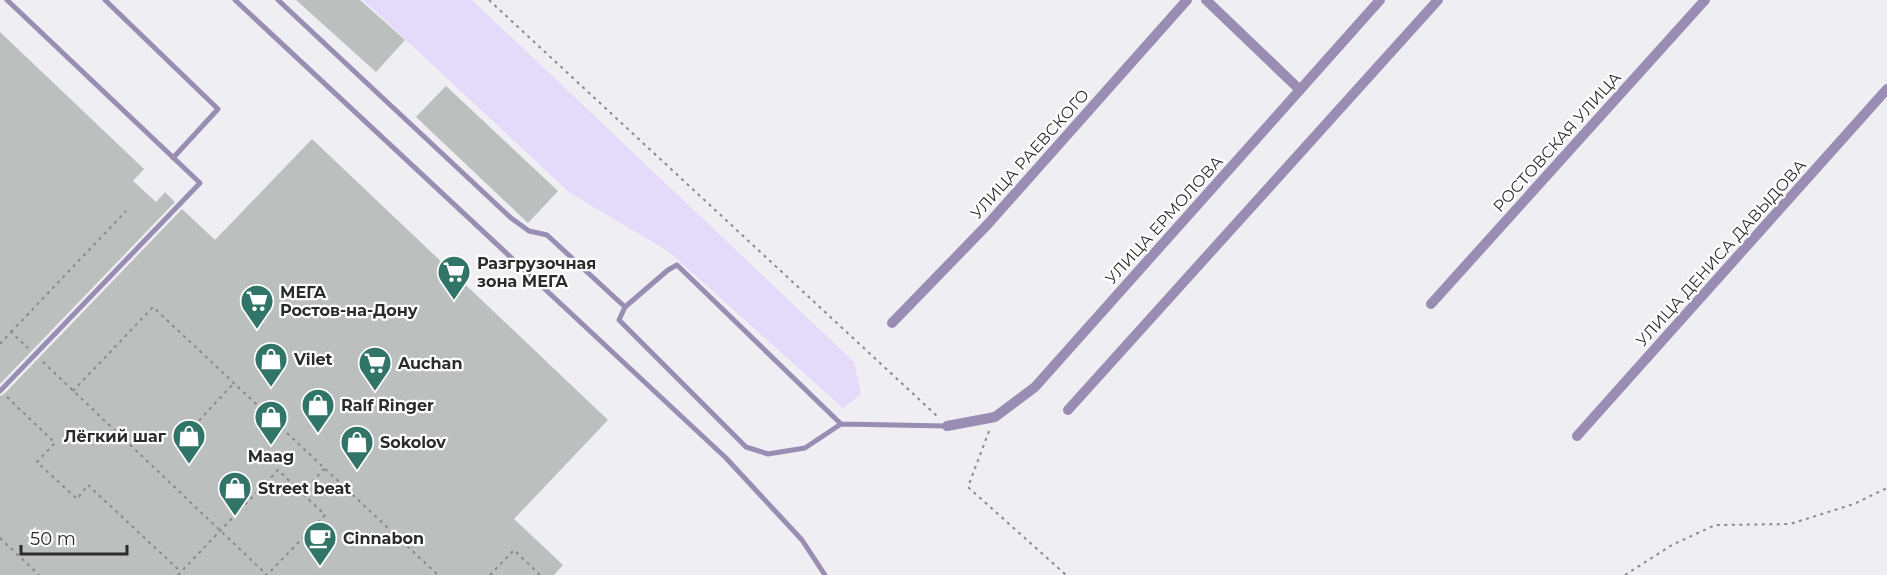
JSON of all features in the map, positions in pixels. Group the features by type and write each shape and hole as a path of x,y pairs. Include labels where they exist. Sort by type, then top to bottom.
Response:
{"street":[{"name":"УЛИЦА РАЕВСКОГО","path":"892,323 988,224 1187,0"},
{"path":"1206,0 1300,90"},
{"name":"УЛИЦА ЕРМОЛОВА","path":"947,426 995,417 1035,387 1380,0"},
{"path":"1068,410 1438,0"},
{"name":"РОСТОВСКАЯ УЛИЦА","path":"1431,304 1705,0"},
{"name":"УЛИЦА ДЕНИСА ДАВЫДОВА","path":"1577,436 1887,90"}],"lane":[{"path":"0,391 200,183 7,0"},
{"path":"105,0 218,109 173,158"},
{"path":"236,0 726,458 802,540 825,575"},
{"path":"278,0 512,218 529,231 546,235 625,308"},
{"path":"841,424 677,265 668,270 625,308 619,320 746,447 768,454 805,448 841,424 947,426"}],"path":[{"path":"489,0 947,426"},
{"path":"0,344 126,212"},
{"path":"73,391 153,306 438,575"},
{"path":"11,332 34,354"},
{"path":"0,391 55,442 37,462 77,499 88,485 179,574 220,531 278,470 325,515 267,575 220,531 42,361"},
{"path":"194,426 234,383"},
{"path":"995,417 968,487 1066,575"},
{"path":"302,493 325,468"},
{"path":"1625,575 1672,545 1715,525 1790,524 1854,504 1887,488"},
{"path":"0,538 39,575"},
{"path":"490,575 514,550 540,575"}],"shaded area":[{"path":"363,0 472,0 854,362 861,394 843,408 668,251 570,193"}],"building":[{"path":"296,0 360,0 405,40 376,72"},
{"path":"0,32 144,169 133,181 156,202 165,192 175,202 0,384"},
{"path":"446,86 558,191 528,223 416,117"},
{"name":"МЕГА Ростов-на-Дону","path":"312,139 608,420 514,519 563,565 554,575 0,575 0,396 182,209 215,240"}],"place":[{"name":"Разгрузочная зона МЕГА","path":"454,301"},
{"name":"МЕГА Ростов-на-Дону","path":"257,330"},
{"name":"Vilet","path":"271,388"},
{"name":"Auchan","path":"375,392"},
{"name":"Ralf Ringer","path":"318,434"},
{"name":"Maag","path":"271,446"},
{"name":"Лёгкий шаг","path":"189,465"},
{"name":"Sokolov","path":"357,471"},
{"name":"Street beat","path":"235,517"},
{"name":"Cinnabon","path":"320,567"}]}
